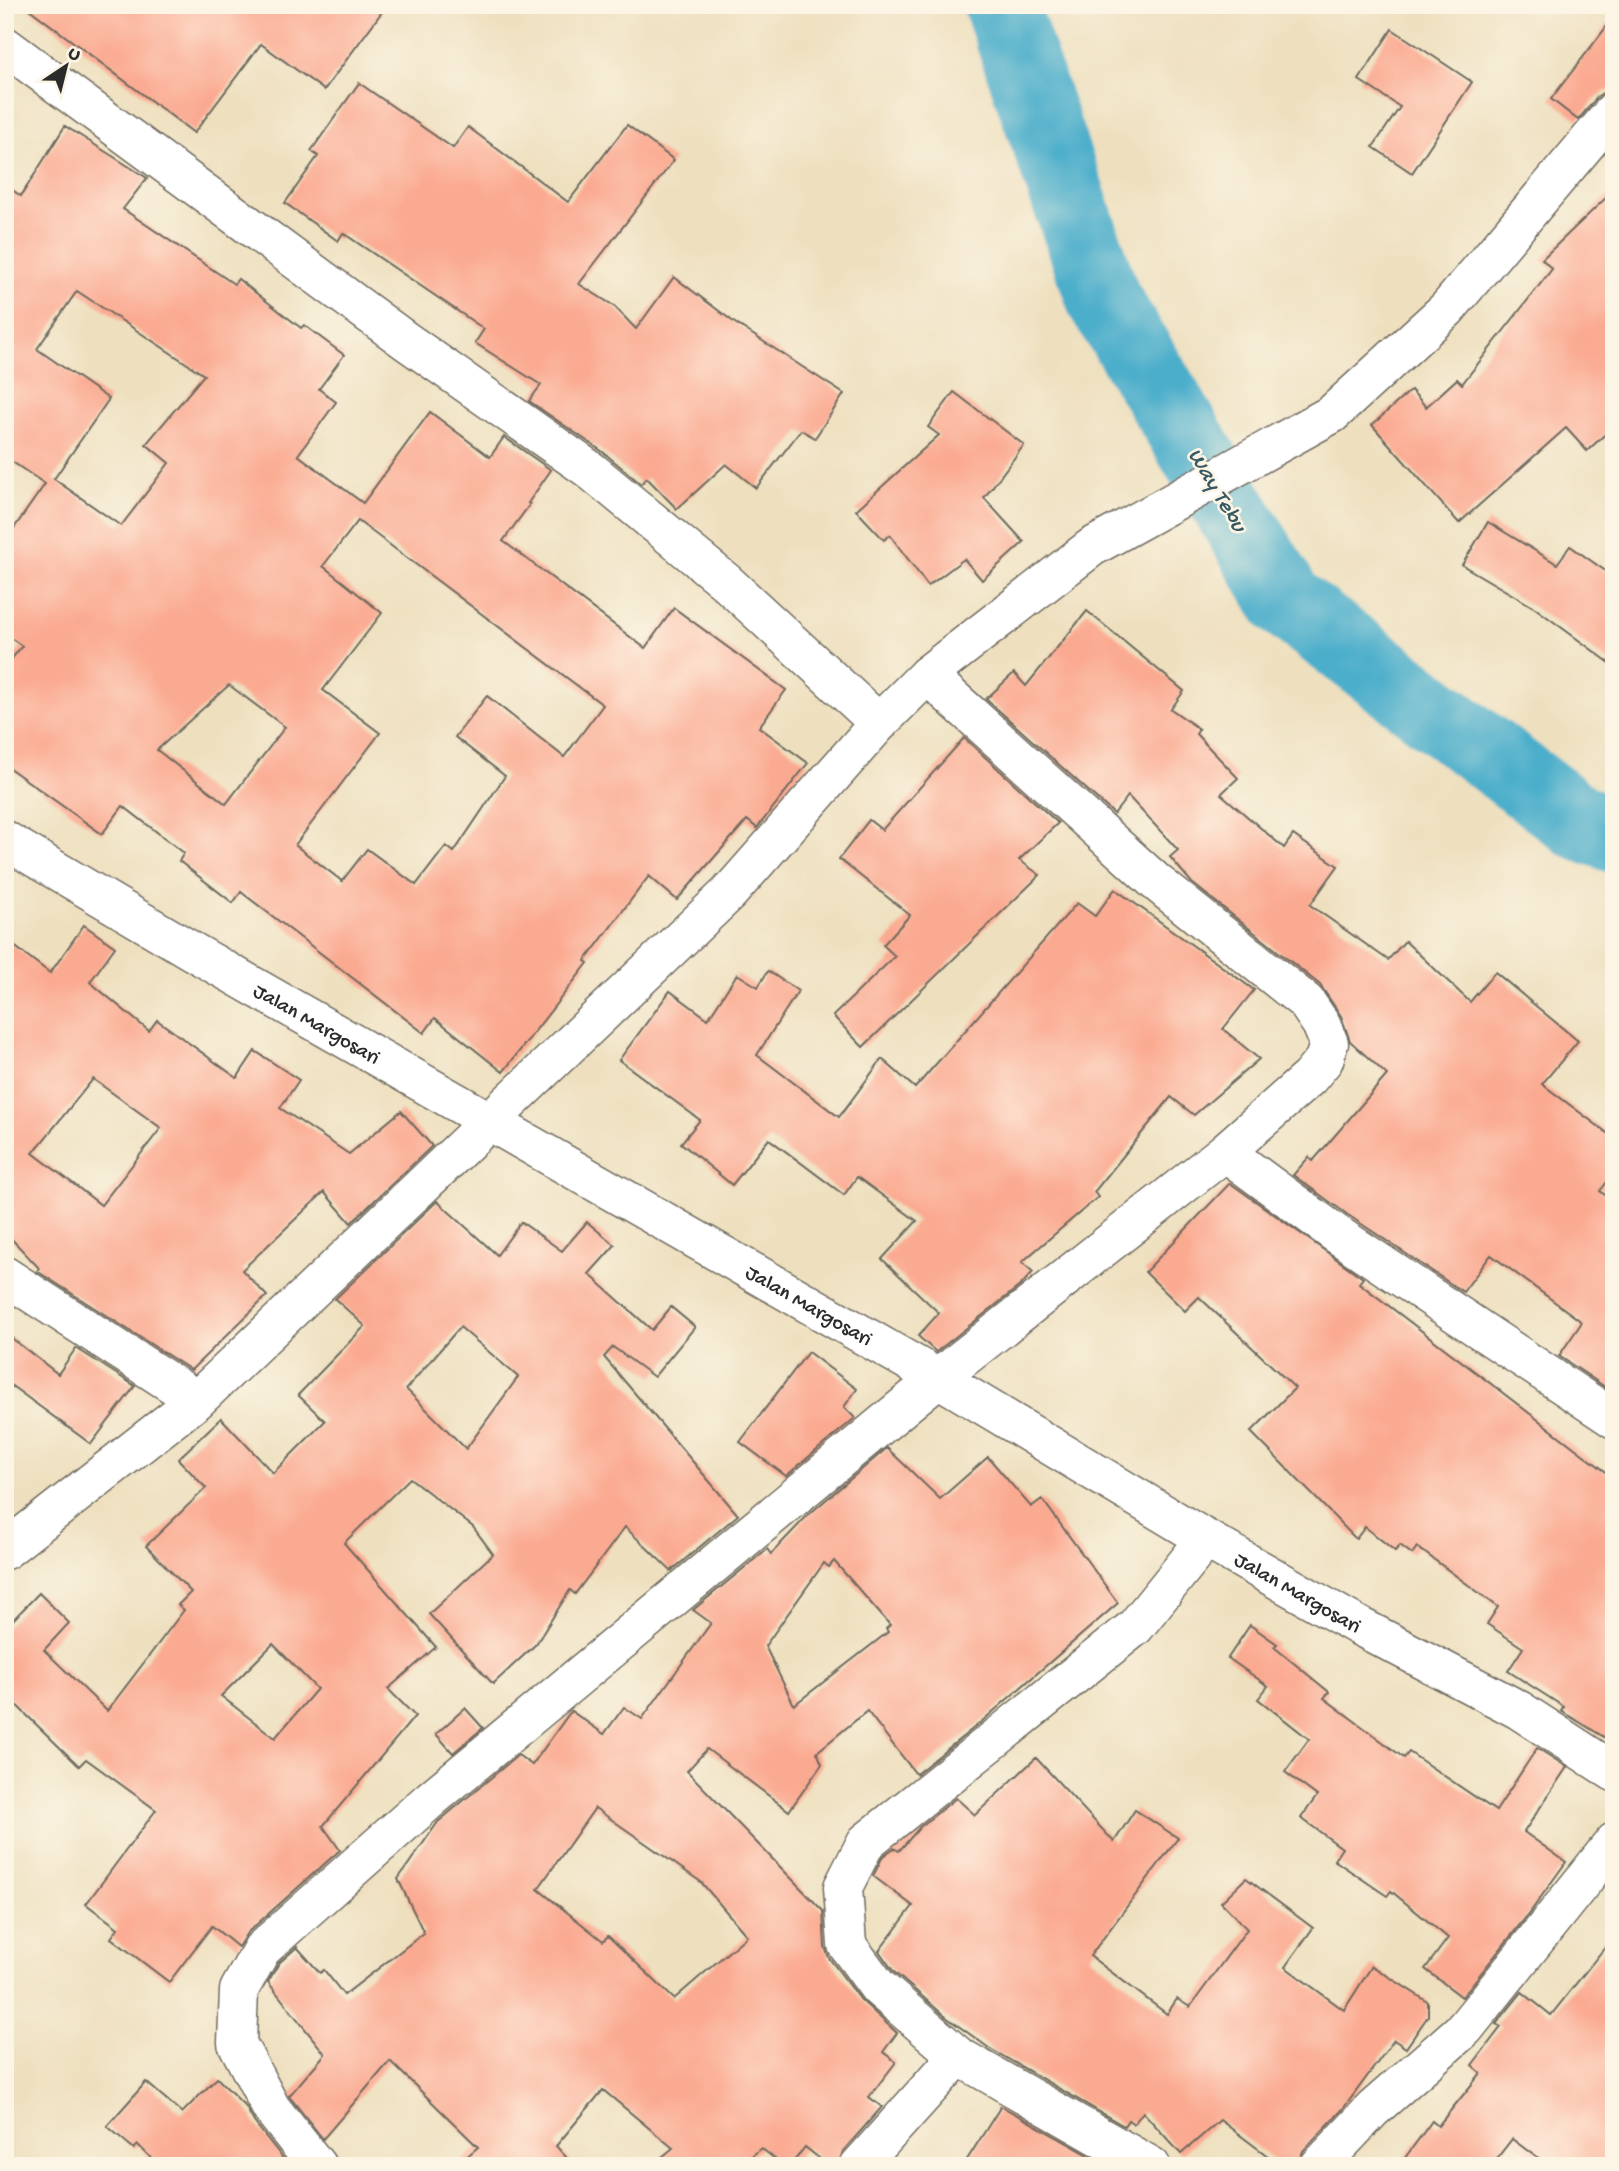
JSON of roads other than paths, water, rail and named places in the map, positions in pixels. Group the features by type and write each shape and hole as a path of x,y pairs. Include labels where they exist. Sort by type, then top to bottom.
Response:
{"street":[{"path":"5,46 406,341 590,470 726,582 879,723"},
{"path":"5,1550 197,1400 729,893 879,723 927,675 1092,547 1332,414 1447,309 1614,111"},
{"path":"317,2166 271,2108 237,2043 239,1990 261,1949 431,1799 938,1378 1225,1152 1309,1078 1324,1060 1329,1043 1321,1024 1306,1002 1156,881 927,675"},
{"name":"Jalan Margosari","path":"5,840 938,1378 1206,1539 1357,1625 1519,1710 1614,1772"},
{"path":"1225,1152 1335,1233 1610,1409"},
{"path":"5,1276 197,1400"},
{"path":"1152,2166 958,2056 878,1987 848,1945 843,1887 866,1842 1135,1627 1206,1539"},
{"path":"1319,2166 1373,2109 1465,2028 1614,1842"},
{"path":"859,2166 958,2056"}],"waterway":[{"name":"Way Tebu","path":"1001,5 1104,300 1287,602 1579,822 1614,835"}]}
